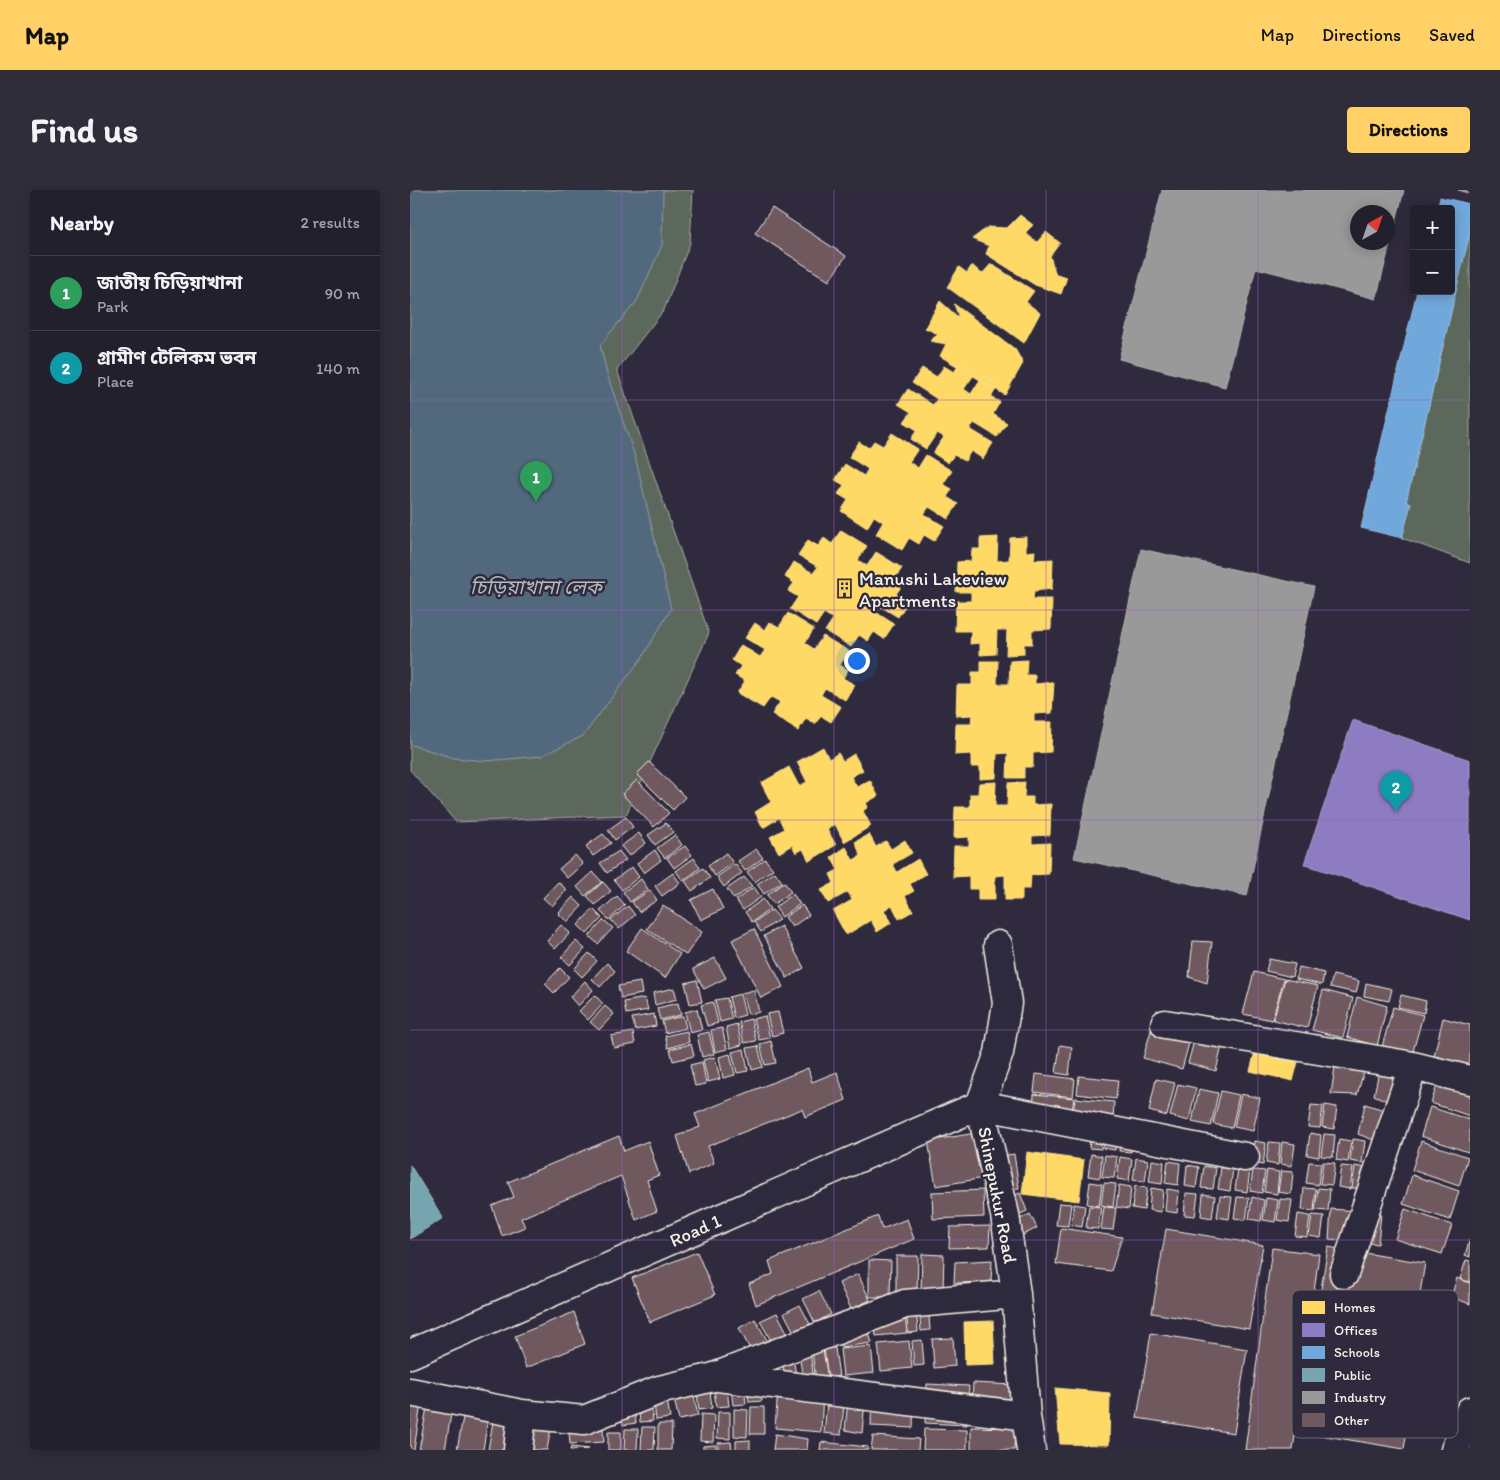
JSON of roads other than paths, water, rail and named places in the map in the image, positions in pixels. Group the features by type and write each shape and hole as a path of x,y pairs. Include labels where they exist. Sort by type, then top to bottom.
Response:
{"street":[{"name":"Shinepukur Road","path":"998,945 1007,1003 999,1052 980,1105 1005,1215 1016,1294 1026,1416 1031,1450"},
{"path":"1165,1024 1413,1066 1470,1080"},
{"path":"1344,1274 1413,1066"},
{"path":"980,1105 1245,1157"},
{"name":"Road 1","path":"410,1354 980,1105"},
{"path":"410,1392 522,1414 584,1420 659,1390 714,1377 905,1304 1016,1294"},
{"path":"714,1377 1026,1416"},
{"path":"1455,1450 1470,1411"},
{"path":"518,1450 522,1414"}],"water":[{"name":"চিড়িয়াখানা লেক","path":"410,190 663,190 662,245 637,301 600,345 607,374 636,460 671,609 643,656 583,736 541,756 486,761 454,758 412,745 410,741"}],"place":[{"name":"জাতীয় চিড়িয়াখানা","path":"536,502"},
{"name":"Manushi Lakeview Apartments","path":"845,589"},
{"name":"গ্রামীণ টেলিকম ভবন","path":"1396,812"}]}
